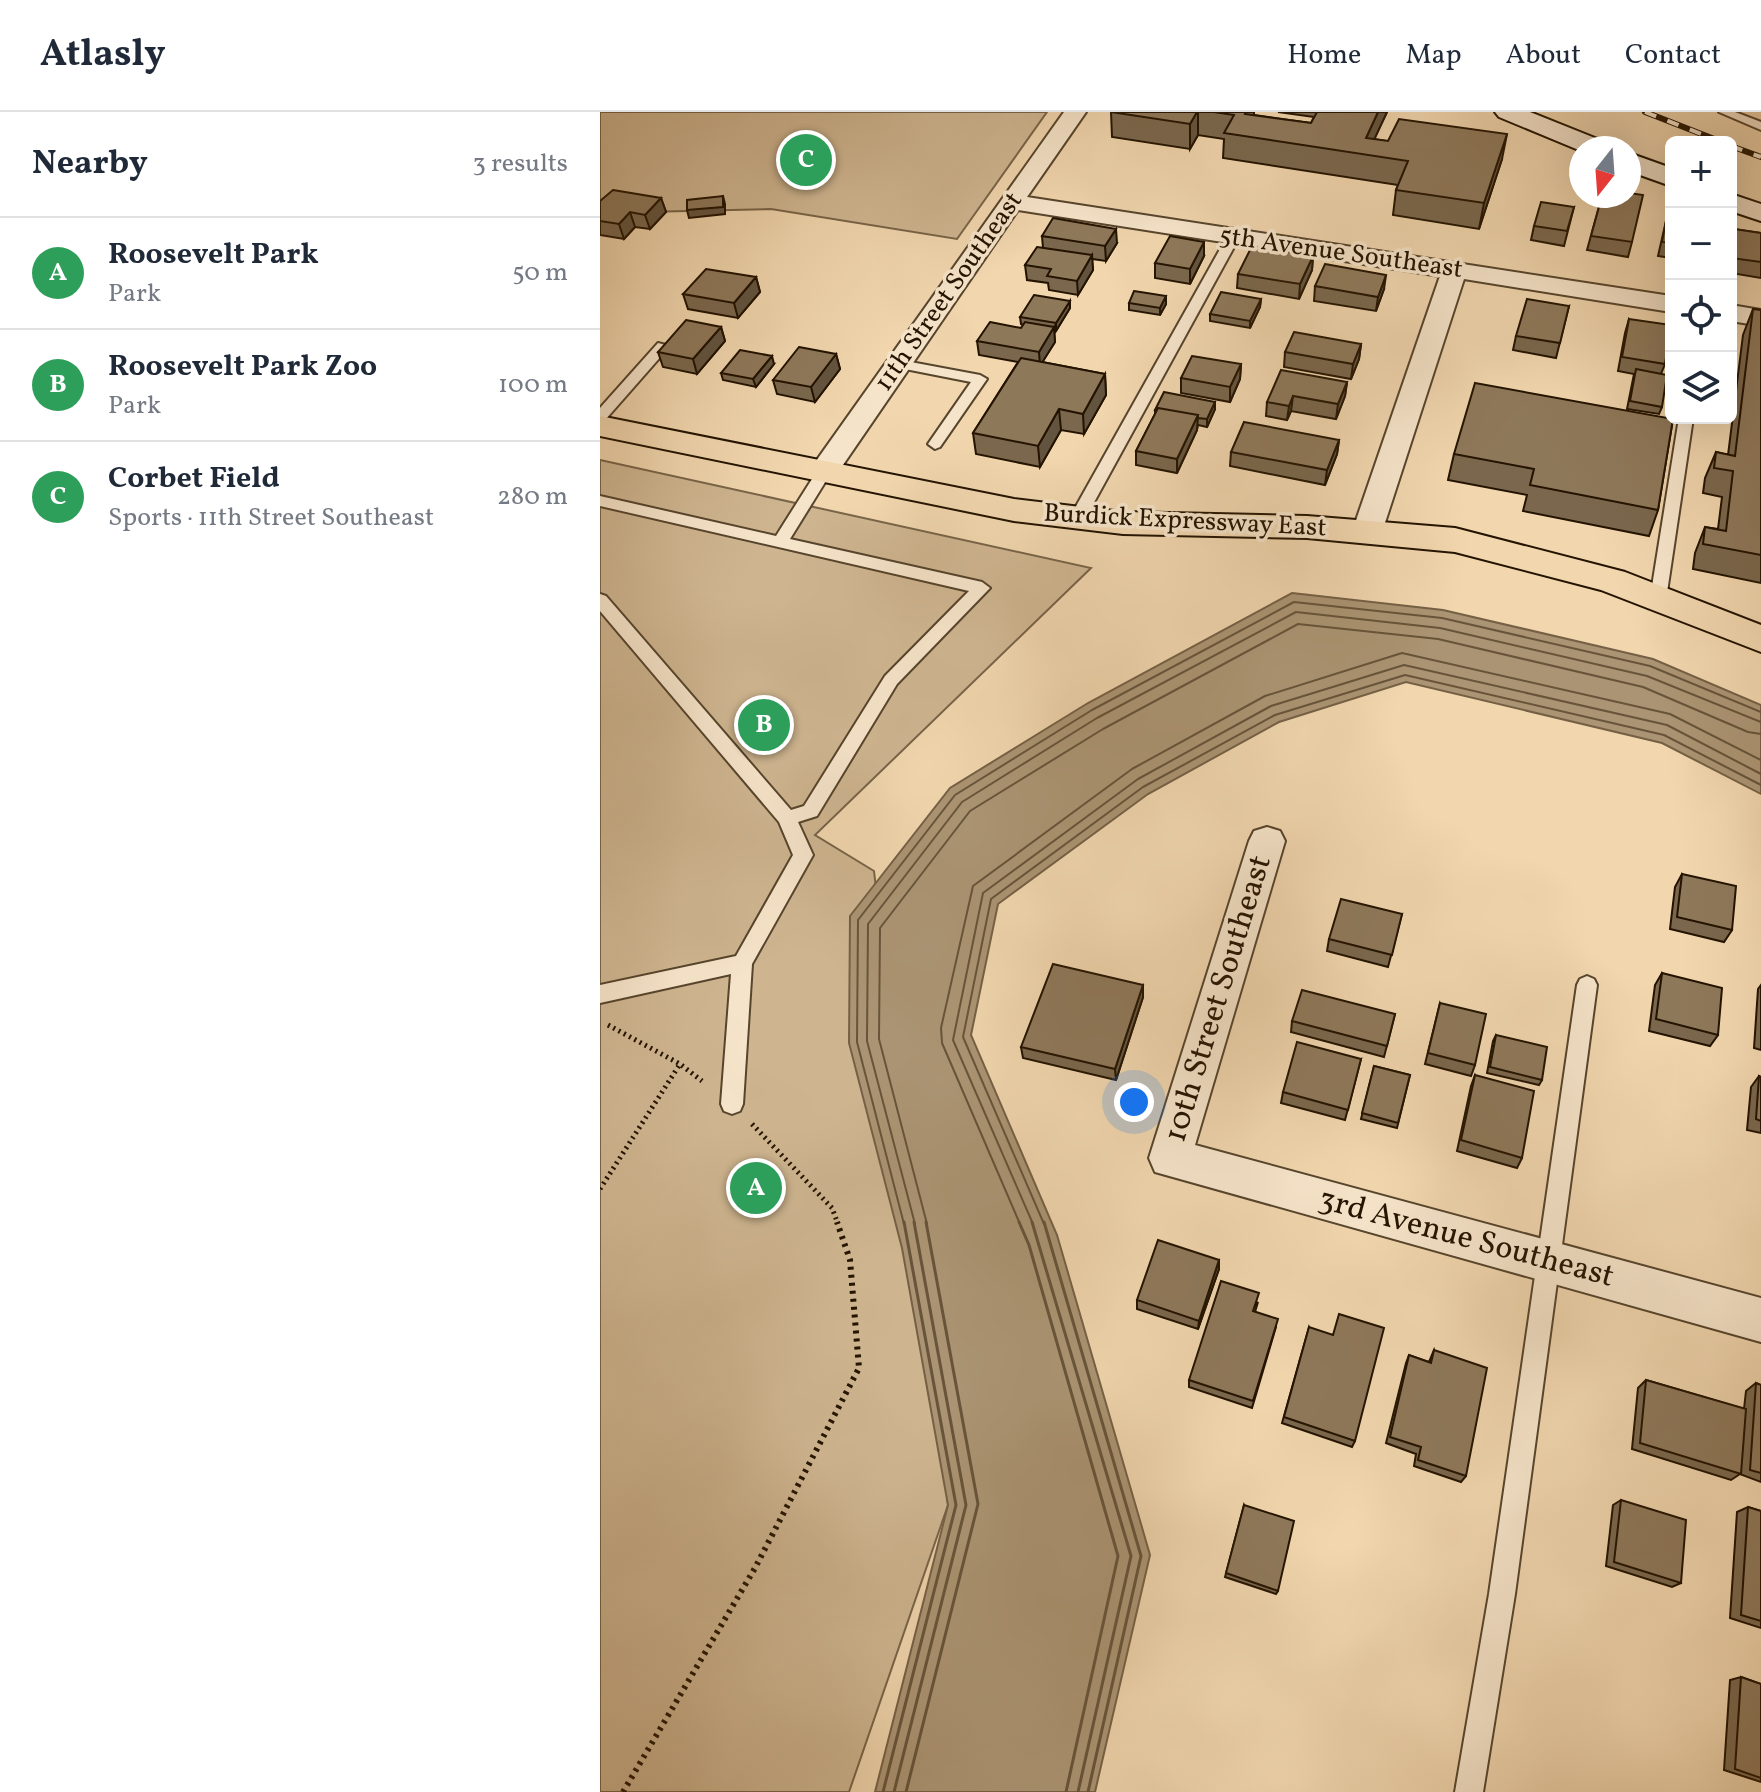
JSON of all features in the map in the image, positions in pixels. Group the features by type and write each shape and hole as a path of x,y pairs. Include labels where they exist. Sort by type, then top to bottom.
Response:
{"main road":[{"name":"Burdick Expressway East","path":"600,426 1014,510 1123,523 1367,532 1455,540 1571,568 1761,639"}],"street":[{"name":"11th Street Southeast","path":"824,471 1075,112"},
{"path":"1508,112 1569,137"},
{"path":"1641,166 1665,176"},
{"name":"5th Avenue Southeast","path":"1012,202 1233,238 1455,268 1665,303"},
{"path":"1737,204 1761,213"},
{"path":"1367,532 1455,268"},
{"path":"1737,314 1761,318"},
{"name":"10th Street Southeast","path":"1170,1158 1267,841"},
{"name":"3rd Avenue Southeast","path":"1170,1158 1761,1320"}],"lane":[{"path":"1725,112 1761,126"},
{"path":"1078,517 1233,238"},
{"path":"600,417 663,346"},
{"path":"900,364 980,379 935,444"},
{"path":"1658,599 1685,424"},
{"path":"780,542 824,471"},
{"path":"600,501 982,588 891,680 810,811 787,818"},
{"path":"600,600 787,818 803,855 742,963 732,1104"},
{"path":"600,994 742,963"},
{"path":"1469,1792 1502,1594 1587,985"}],"path":[{"path":"600,1020 680,1064 732,1104 832,1208 850,1260 859,1368 755,1568 623,1792"},
{"path":"600,1189 680,1064"}],"shaded area":[{"path":"600,112 1047,112 957,239 771,209 600,213"},
{"path":"600,460 1091,568 815,835 874,871 948,1505 849,1792 600,1792"}],"water":[{"path":"1292,593 1443,610 1653,659 1761,705 1761,794 1662,743 1406,682 1279,722 1148,794 998,904 971,1035 1057,1235 1150,1555 1095,1792 875,1792 948,1505 902,1248 849,1043 850,916 950,788 1088,703"}],"building":[{"path":"1111,112 1197,112 1190,124"},
{"path":"1214,112 1246,112 1311,123 1317,112 1378,112 1366,138 1388,141 1399,119 1507,134 1484,203 1396,190 1408,161 1224,133 1234,115"},
{"path":"613,190 661,198 645,215 630,212 619,224 600,221 600,201"},
{"path":"723,196 723,207 687,210 687,200"},
{"path":"1541,202 1574,208 1567,231 1534,226"},
{"path":"1599,208 1640,208 1632,242 1591,236"},
{"path":"1053,218 1116,229 1105,246 1042,236"},
{"path":"1737,229 1761,233 1761,262 1737,259"},
{"path":"1170,236 1204,242 1190,269 1155,263"},
{"path":"1252,246 1313,256 1300,284 1238,274"},
{"path":"1037,247 1092,255 1077,281 1047,276 1051,269 1025,265"},
{"path":"1325,264 1386,275 1378,297 1315,286"},
{"path":"706,269 756,277 734,303 683,294"},
{"path":"1134,291 1166,296 1160,308 1129,303"},
{"path":"1221,292 1261,299 1250,321 1210,314"},
{"path":"1034,295 1070,301 1056,323 1020,317"},
{"path":"1527,299 1569,306 1560,343 1516,336"},
{"path":"1753,309 1761,310 1761,555 1703,544 1705,527 1726,531 1733,471 1714,468 1716,452 1735,456"},
{"path":"1629,319 1665,324 1665,364 1622,357"},
{"path":"686,320 721,327 693,359 658,352"},
{"path":"990,322 1021,328 1025,322 1054,327 1039,352 977,341"},
{"path":"1294,332 1361,344 1353,364 1285,352"},
{"path":"799,347 836,354 811,387 773,380"},
{"path":"740,350 772,356 753,379 721,373"},
{"path":"1192,356 1241,364 1230,387 1181,378"},
{"path":"1021,358 1105,374 1083,414 1059,409 1038,446 973,433"},
{"path":"1636,369 1665,375 1662,407 1630,401"},
{"path":"1281,370 1347,382 1338,404 1293,396 1289,406 1267,402"},
{"path":"1475,383 1665,418 1665,424 1672,424 1658,510 1530,485 1534,469 1454,454"},
{"path":"1164,392 1215,402 1207,419 1158,408 1155,410"},
{"path":"1158,408 1198,415 1177,459 1136,451"},
{"path":"1244,422 1339,440 1327,470 1231,452"},
{"path":"1682,874 1736,886 1732,930 1677,917"},
{"path":"1341,899 1402,914 1392,955 1329,939"},
{"path":"1053,964 1143,985 1115,1069 1021,1047"},
{"path":"1662,973 1722,988 1718,1035 1656,1019"},
{"path":"1302,990 1395,1014 1387,1046 1292,1021"},
{"path":"1440,1003 1486,1014 1475,1065 1428,1053"},
{"path":"1496,1035 1547,1047 1542,1080 1490,1067"},
{"path":"1297,1042 1361,1059 1348,1110 1283,1092"},
{"path":"1374,1066 1410,1075 1398,1123 1362,1113"},
{"path":"1475,1075 1534,1091 1522,1158 1461,1140"},
{"path":"1761,1077 1761,1121 1756,1119"},
{"path":"1158,1240 1219,1260 1199,1321 1137,1300"},
{"path":"1221,1281 1259,1293 1253,1311 1278,1319 1253,1401 1189,1380"},
{"path":"1339,1314 1384,1328 1355,1441 1284,1417 1309,1327 1333,1335"},
{"path":"1434,1350 1487,1368 1466,1476 1418,1460 1421,1447 1390,1437 1409,1355 1431,1363"},
{"path":"1646,1380 1746,1409 1741,1474 1640,1443"},
{"path":"1756,1383 1761,1385 1761,1473 1750,1470"},
{"path":"1621,1500 1686,1520 1681,1583 1614,1562"},
{"path":"1244,1505 1294,1521 1278,1591 1226,1573"},
{"path":"1748,1507 1761,1511 1761,1621 1741,1615"},
{"path":"1741,1677 1761,1684 1761,1778 1735,1769"}],"railway":[{"path":"1645,112 1707,136"},
{"path":"1737,148 1761,157"}],"place":[{"name":"Corbet Field","path":"806,160"},
{"name":"Roosevelt Park Zoo","path":"764,725"},
{"name":"Roosevelt Park","path":"756,1188"}]}
